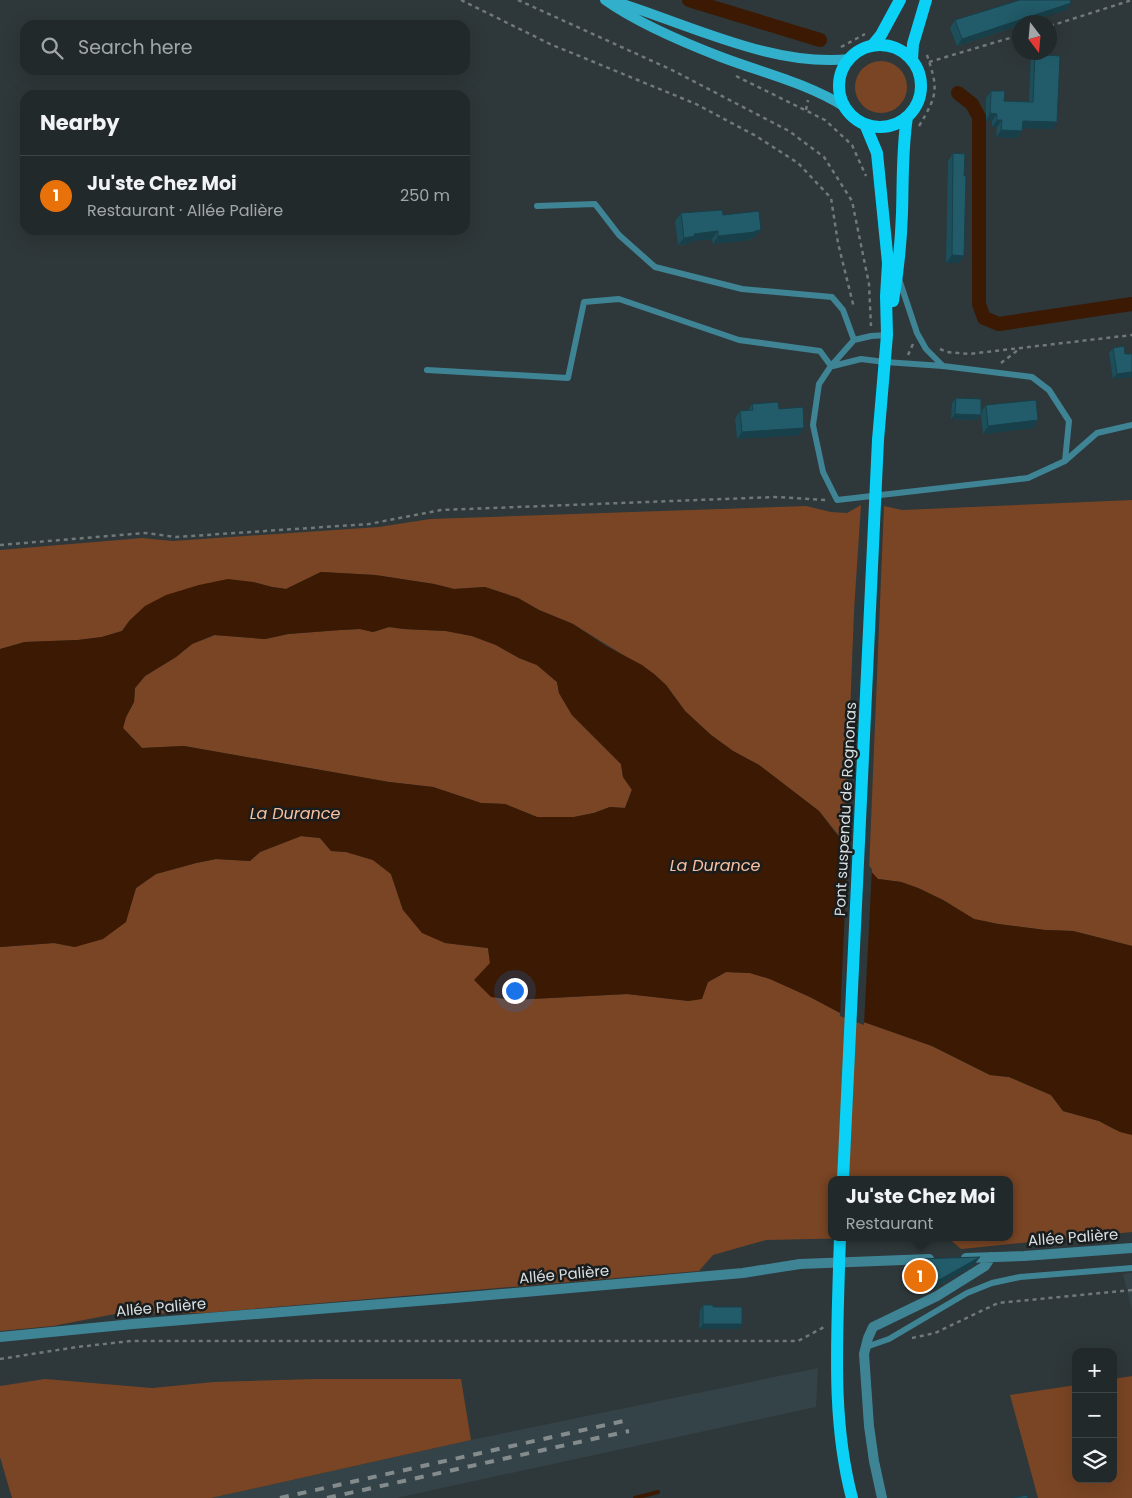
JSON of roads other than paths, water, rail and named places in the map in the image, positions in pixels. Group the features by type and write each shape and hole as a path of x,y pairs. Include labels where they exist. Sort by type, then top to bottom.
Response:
{"main road":[{"path":"605,0 627,16 721,57 784,78 832,98 845,107 854,117 865,124 875,127 897,123 906,118 915,108 920,96 921,83 914,63 913,44 926,0"},
{"path":"610,0 705,33 788,56 818,61 850,59"},
{"path":"872,46 881,35 900,0"},
{"path":"845,107 840,95 840,82 843,70 856,53 872,46 887,46 901,50 914,63"},
{"path":"887,336 898,274 906,118"},
{"path":"865,124 877,153 884,218 888,263 886,296 887,336"},
{"name":"Pont suspendu de Rognonas","path":"843,1176 878,440 887,336"},
{"path":"840,1241 836,1368 838,1424 852,1498"}],"street":[{"name":"Allée Palière","path":"0,1337 723,1274 800,1264 991,1257 1132,1248"},
{"path":"882,1498 869,1426 864,1354 868,1338 873,1327 945,1291 986,1266 991,1257"}],"lane":[{"path":"537,206 595,204 619,235 655,268 742,289 832,297 842,310 854,340"},
{"path":"898,274 917,334 926,349 943,366"},
{"path":"427,370 568,378 584,302 619,299 739,340 820,351 831,366"},
{"path":"887,336 871,336 854,340 831,366 819,384 814,424 823,472 837,500 1028,478 1065,462 1097,432 1132,425"},
{"path":"831,366 861,359 943,366 1032,377 1049,390 1069,421 1065,462"},
{"path":"866,1347 896,1335 967,1293 992,1283 1020,1277 1132,1268"}],"water":[{"name":"La Durance","path":"321,572 375,575 454,589 485,587 518,598 539,610 573,624 654,674 666,685 685,711 711,735 733,751 759,765 819,811 834,831 878,879 901,882 918,888 943,900 974,919 1045,930 1073,931 1132,946 1132,1135 1120,1132 1099,1121 1063,1111 1051,1095 1009,1077 990,1075 932,1046 844,1015 770,979 750,973 726,972 708,982 702,999 689,1001 627,994 512,1000 491,997 474,980 490,963 488,948 445,943 422,933 403,910 391,874 373,860 346,852 331,851 320,838 301,836 260,852 250,861 216,859 156,874 136,888 126,922 103,939 75,947 54,943 0,947 0,649 25,642 78,640 102,637 122,631 130,620 145,606 166,595 199,585 228,579 286,589","holes":["389,627 446,631 472,636 496,645 519,658 537,665 557,682 559,693 572,715 621,764 623,777 632,790 625,808 610,807 574,817 537,817 505,804 481,803 433,787 389,782 184,746 142,748 123,728 126,717 134,702 135,688 145,676 176,657 192,644 214,635 265,639 288,634 340,630 360,629 373,632"]}],"waterway":[{"path":"689,0 820,40"},
{"path":"958,93 972,104 979,117 979,304 984,318 999,324 1132,304"},
{"path":"635,1498 658,1492"}],"railway":[{"path":"280,1498 628,1420"},
{"path":"327,1498 629,1431"}],"place":[{"name":"Ju'ste Chez Moi","path":"920,1276"}]}
